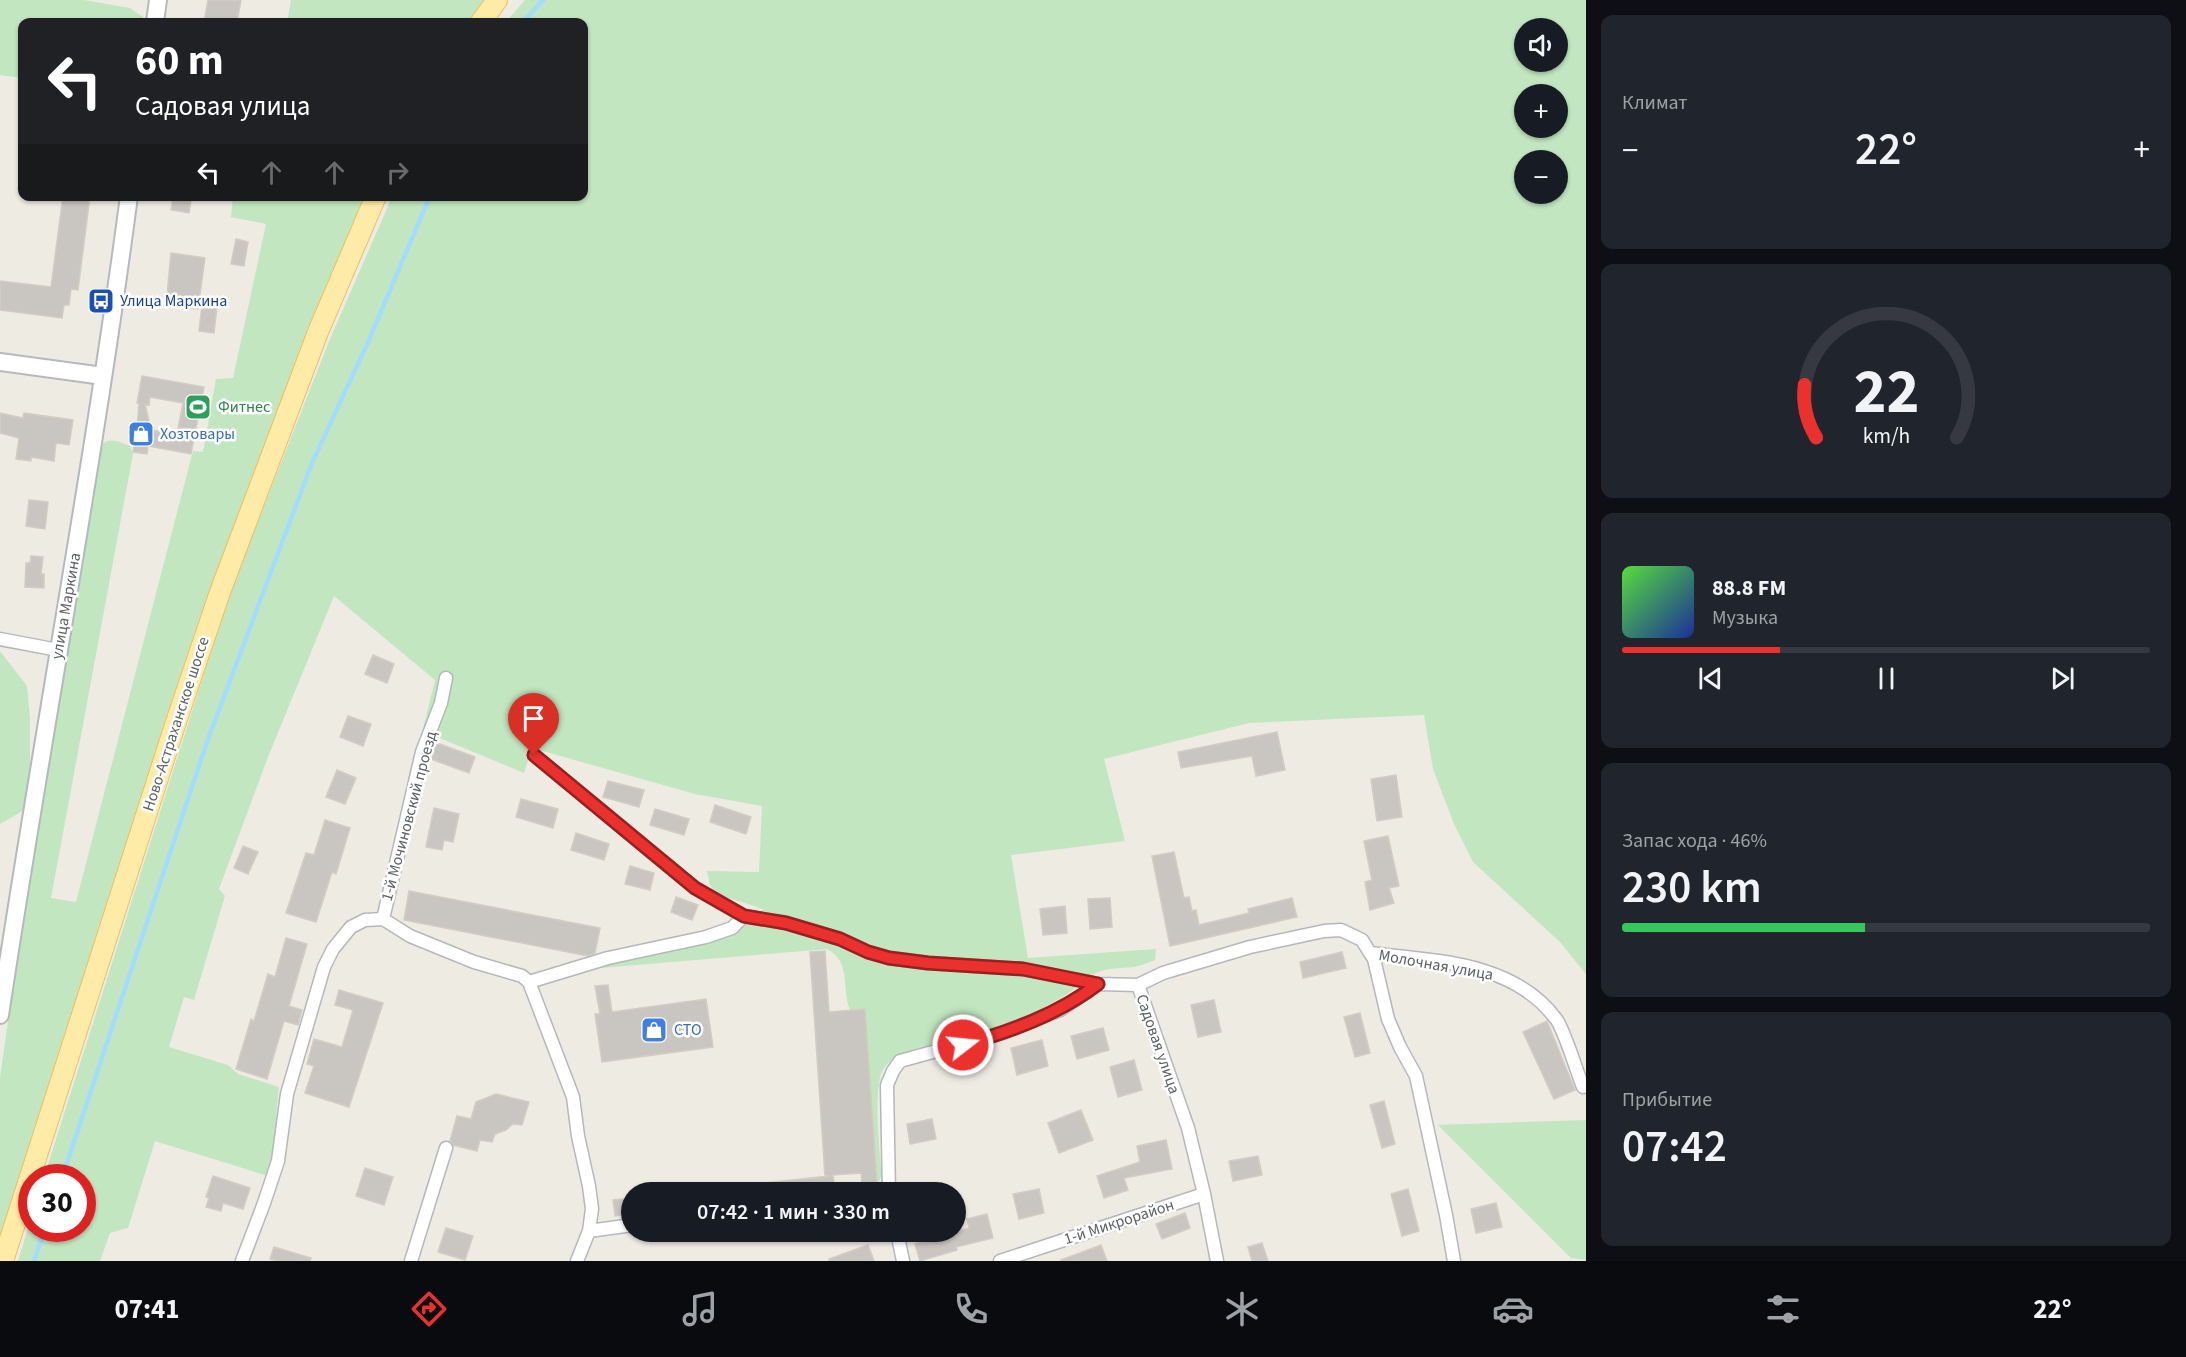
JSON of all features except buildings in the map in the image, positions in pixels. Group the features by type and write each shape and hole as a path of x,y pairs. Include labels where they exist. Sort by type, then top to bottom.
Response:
{"main road":[{"path":"484,18 497,0"},
{"name":"Ново-Астраханское шоссе","path":"3,1261 171,736 220,592 318,332 374,201"}],"street":[{"path":"156,18 158,0"},
{"name":"улица Маркина","path":"0,1015 58,650 99,413 128,201"},
{"path":"0,362 103,376"},
{"path":"0,639 58,650"},
{"name":"1-й Мочиновский проезд","path":"383,919 422,752 441,703 446,678"},
{"name":"Садовая улица","path":"534,755 695,888 744,916 786,923 840,939 868,952 889,958 1023,969 1098,984 1138,985 1188,1128 1217,1261"},
{"path":"529,982 608,958 706,937 732,928 744,916"},
{"path":"242,1261 278,1161 287,1094 324,967 333,949 351,927 365,920 383,919 410,936 474,962 522,976 529,982 573,1098 578,1136 589,1186 592,1209 589,1231 577,1261"},
{"name":"Молочная улица","path":"1138,985 1163,973 1250,947 1324,931 1341,930 1362,940 1370,953 1491,971 1513,982 1537,998 1557,1020 1583,1087"},
{"path":"1370,953 1374,959 1388,1019 1416,1076 1454,1261"},
{"path":"889,1182 887,1085 900,1061 1002,1033 1060,1010 1098,984"},
{"path":"411,1261 446,1148"},
{"name":"1-й Микрорайон","path":"1000,1261 1204,1194"},
{"path":"589,1231 621,1227"},
{"path":"899,1242 903,1261"}],"green space":[{"path":"0,0 84,0 130,8 143,17 18,18 18,77 0,75"},
{"path":"291,0 485,0 471,18 288,18"},
{"path":"525,0 1586,0 1586,974 1560,942 1473,862 1454,824 1433,769 1424,715 1249,723 1104,759 1125,841 1011,855 1028,958 1156,949 1155,960 1138,966 1101,971 1030,1015 977,1036 910,1050 892,1060 880,1076 878,1088 882,1176 877,1182 865,1010 850,1010 843,968 835,954 827,949 589,969 733,934 763,910 719,894 710,885 707,871 759,872 762,806 695,794 532,748 524,773 435,736 423,729 435,680 334,596 268,757 219,889 225,896 194,1000 184,997 169,1047 228,1065 238,1074 279,1087 274,1143 268,1176 155,1141 128,1228 110,1233 100,1261 18,1261 24,1242 96,1242 96,1164 48,1164 230,592 330,339 390,201 588,201 588,18 509,18"},
{"path":"233,201 367,201 29,1164 18,1164 18,1196 0,1247 0,1078 26,894 102,444 109,441 119,442 130,446 133,454 51,898 76,902 193,451 203,452 216,379 233,378 266,224 231,217"},
{"path":"0,651 27,686 30,718 30,769 24,810 0,824"},
{"path":"1586,1120 1586,1260 1571,1258 1438,1125"}],"waterway":[{"path":"527,18 543,0"},
{"path":"67,1164 207,742 312,463 369,340 428,201"},
{"path":"34,1261 40,1242"}],"place":[{"name":"Улица Маркина","path":"101,301"},
{"name":"Фитнес","path":"198,407"},
{"name":"Хозтовары","path":"141,434"},
{"name":"СТО","path":"654,1030"}],"route":[{"path":"534,755 695,888 744,916 786,923 840,939 868,952 889,958 983,968 1023,969 1098,984 1060,1010 1002,1033 963,1045"}]}
